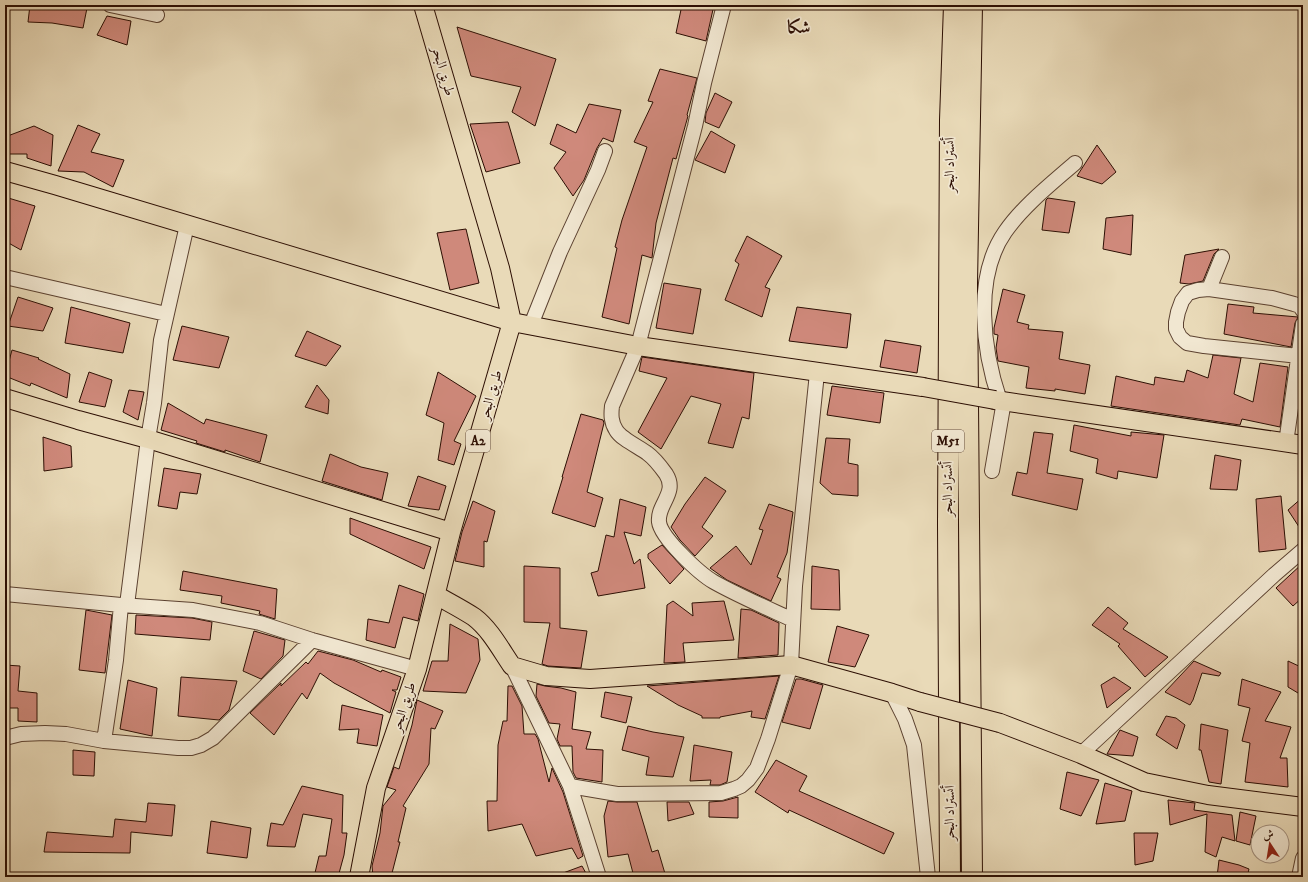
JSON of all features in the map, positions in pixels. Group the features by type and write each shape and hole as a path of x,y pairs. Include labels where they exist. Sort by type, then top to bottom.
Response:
{"highway":[{"name":"أتستراد البحر","path":"950,877 948,517 950,120 954,5"},
{"name":"أتستراد البحر","path":"972,5 967,284 972,877"}],"main road":[{"name":"طريق البحر","path":"359,877 376,788 417,669 451,532 512,322 500,268 423,5"},
{"path":"5,171 512,322 638,346 817,373 923,387 1000,401 1295,444"},
{"path":"5,398 148,439 451,532"},
{"path":"436,595 474,617 498,645 512,666 546,676 590,679 791,665 1000,723 1081,754 1144,782 1208,794 1303,807"}],"street":[{"path":"110,5 157,15"},
{"path":"724,5 704,83 695,126 638,346 612,406 611,416 617,431 649,454 668,478 670,486 660,512 659,522 662,531 681,554 713,581 793,620"},
{"path":"531,325 560,252 598,170 605,151"},
{"path":"992,471 1000,401 988,360 985,335 985,306 989,265 1005,232 1042,192 1075,163"},
{"path":"104,741 154,403 161,340 187,225"},
{"path":"1210,289 1222,257"},
{"path":"5,277 166,314"},
{"path":"1298,356 1187,343 1180,337 1176,329 1176,322 1182,301 1188,293 1198,290 1210,289 1272,298 1300,306 1303,311"},
{"path":"1295,444 1298,356 1303,324"},
{"path":"570,786 617,794 721,793 741,786 748,780 757,768 768,739 791,665 796,572 817,373"},
{"path":"1081,754 1274,575 1303,550"},
{"path":"5,594 193,610 260,623 312,640 417,669"},
{"path":"5,738 21,734 45,733 66,734 104,741 178,748 191,748 201,745 213,738 312,640"},
{"path":"512,666 570,786 599,877"},
{"path":"892,692 905,719 914,745 928,877"},
{"path":"1299,877 1303,858"}],"building":[{"path":"30,5 69,5 87,8 83,28 52,23 28,22"},
{"path":"682,5 714,5 706,41 676,33"},
{"path":"107,16 131,21 127,45 97,35"},
{"path":"457,27 556,59 535,126 512,112 521,87 471,76"},
{"path":"660,69 697,78 676,159 673,158 656,223 652,258 642,255 629,324 602,317 617,248 615,247 622,220 647,147 634,142 653,102 648,101"},
{"path":"715,93 732,102 719,128 705,122 706,113"},
{"path":"589,104 621,110 613,142 603,138 597,148 584,180 573,196 554,168 566,152 550,144 557,124 576,133"},
{"path":"508,122 520,163 486,172 470,124"},
{"path":"78,125 100,134 91,152 124,160 113,187 84,172 58,171"},
{"path":"34,126 53,135 51,166 27,158 27,154 5,154 5,137"},
{"path":"711,131 735,145 725,173 695,160"},
{"path":"1097,145 1116,172 1102,184 1077,176"},
{"path":"5,197 35,206 21,250 5,241"},
{"path":"1048,198 1075,202 1069,233 1042,230 1046,200"},
{"path":"1133,215 1131,255 1103,249 1106,218"},
{"path":"466,229 479,283 450,290 437,233"},
{"path":"747,236 782,256 765,287 770,289 762,317 725,300 739,264 735,261"},
{"path":"1219,249 1214,254 1203,281 1189,284 1180,283 1185,255"},
{"path":"664,283 701,289 693,334 656,328"},
{"path":"1003,289 1025,295 1017,322 1029,325 1028,329 1063,332 1059,359 1090,365 1085,394 1055,389 1055,391 1026,388 1029,367 998,361 996,348 998,335 994,334 994,328"},
{"path":"18,297 53,308 43,331 8,326"},
{"path":"1228,304 1254,307 1253,313 1298,317 1295,323 1291,347 1224,334"},
{"path":"71,307 130,323 123,353 65,343"},
{"path":"797,307 851,314 847,348 789,341"},
{"path":"182,326 229,337 219,368 173,360"},
{"path":"307,331 341,346 326,366 295,356"},
{"path":"885,340 921,346 917,373 880,367"},
{"path":"12,350 39,358 38,359 70,374 67,398 31,383 30,386 5,376"},
{"path":"1213,355 1241,358 1234,394 1253,402 1260,363 1288,367 1280,427 1242,419 1240,425 1111,406 1116,376 1154,385 1155,377 1184,382 1187,370 1208,378"},
{"path":"642,357 754,373 749,419 742,417 733,448 708,443 721,404 691,396 661,449 638,432 667,378 639,371"},
{"path":"89,372 112,380 105,407 79,402"},
{"path":"438,372 476,396 454,441 461,444 454,465 438,460 444,423 426,415"},
{"path":"317,385 329,400 328,414 305,407"},
{"path":"832,386 884,393 880,423 827,415"},
{"path":"129,390 144,392 138,420 123,412"},
{"path":"168,403 204,424 206,419 267,435 260,462 225,450 225,452 196,443 197,441 161,430"},
{"path":"581,414 603,420 604,423 587,492 603,498 595,527 552,513"},
{"path":"1074,425 1131,436 1131,432 1164,435 1157,478 1118,471 1117,479 1096,473 1098,459 1070,451"},
{"path":"1034,432 1053,434 1047,473 1083,479 1077,510 1012,495 1017,472 1027,474"},
{"path":"43,437 71,446 72,467 44,471"},
{"path":"826,438 850,439 848,463 858,465 858,496 832,494 820,483"},
{"path":"330,454 361,467 388,473 382,500 322,481"},
{"path":"1215,455 1241,460 1237,490 1210,489"},
{"path":"164,468 201,474 197,494 180,492 177,509 158,506"},
{"path":"418,476 446,486 439,510 408,506"},
{"path":"705,477 726,491 702,527 713,536 695,556 680,540 671,527 685,504"},
{"path":"1281,496 1286,549 1259,552 1256,499"},
{"path":"1303,497 1303,533 1288,510"},
{"path":"620,499 646,507 641,536 624,532 634,564 640,559 645,588 598,596 591,573 598,571 606,535 614,537"},
{"path":"473,501 495,511 487,542 484,541 484,567 455,561 462,532"},
{"path":"769,504 793,512 787,553 777,577 781,579 771,601 727,580 710,568 736,546 751,565 763,530 759,529"},
{"path":"350,518 431,547 424,569 350,534"},
{"path":"662,545 684,569 670,584 648,558 648,554"},
{"path":"1303,563 1303,597 1293,606 1276,588"},
{"path":"524,566 560,568 560,628 587,631 581,668 548,666 542,664 550,623 524,622"},
{"path":"812,566 839,570 840,610 811,609"},
{"path":"183,571 277,589 275,619 259,614 260,611 221,603 222,596 180,590"},
{"path":"399,585 424,594 418,621 403,617 395,648 366,640 368,619 389,623"},
{"path":"673,601 693,616 692,603 724,601 734,640 683,643 685,662 664,663 667,605"},
{"path":"1108,607 1128,623 1123,629 1168,657 1145,677 1118,646 1120,644 1092,625"},
{"path":"741,609 751,610 779,623 778,655 738,658"},
{"path":"86,610 112,615 105,673 79,670"},
{"path":"136,615 192,618 212,622 210,640 135,634"},
{"path":"450,624 478,639 480,660 466,693 423,691 432,661 448,661"},
{"path":"837,626 869,635 855,667 828,662"},
{"path":"254,631 285,640 283,656 261,679 243,671"},
{"path":"318,651 353,660 381,672 382,670 401,677 397,690 392,690 396,692 390,713 334,683 320,673 307,699 302,693 274,735 250,713 281,683 281,686 306,662 308,664"},
{"path":"1194,661 1221,673 1219,676 1202,673 1190,705 1165,692"},
{"path":"1288,661 1303,668 1303,696 1288,687"},
{"path":"5,665 20,666 18,691 37,693 37,722 18,721 18,708 5,708"},
{"path":"779,676 765,719 751,717 752,711 720,718 702,718 702,716 678,705 647,686"},
{"path":"181,677 237,681 229,710 219,720 178,716"},
{"path":"1114,677 1131,688 1107,708 1101,685"},
{"path":"796,679 823,685 810,729 782,722"},
{"path":"1242,679 1281,692 1265,721 1291,727 1280,758 1287,758 1288,787 1245,782 1250,743 1242,741 1250,708 1238,705"},
{"path":"128,680 157,688 152,736 120,729"},
{"path":"537,684 576,692 572,729 591,732 586,749 603,750 602,782 576,778 573,772 572,746 560,746 557,739 560,724 549,723 536,696"},
{"path":"508,686 512,686 522,706 524,734 535,734 538,739 549,782 552,768 563,792 583,856 578,859 572,848 536,856 522,824 488,831 487,801 497,801 498,745 503,721 507,721"},
{"path":"605,692 632,697 626,723 601,717"},
{"path":"417,700 443,711 435,729 431,728 429,764 403,806 406,808 398,842 400,842 391,877 373,877 372,866 380,833 383,806 396,790 387,787 394,767 399,769 412,725"},
{"path":"342,705 383,715 377,746 357,743 359,729 339,730"},
{"path":"1166,716 1176,718 1185,725 1177,749 1156,735"},
{"path":"1201,724 1228,730 1221,784 1209,782 1201,750 1199,750"},
{"path":"628,726 684,737 673,777 646,775 649,757 622,750"},
{"path":"1120,730 1138,737 1133,756 1107,754"},
{"path":"694,745 732,752 727,782 720,785 710,785 711,780 690,781"},
{"path":"73,750 95,752 94,776 73,775"},
{"path":"776,760 807,776 799,791 894,833 884,854 789,810 788,813 755,792"},
{"path":"1067,772 1099,780 1081,816 1060,809"},
{"path":"1105,783 1132,791 1125,821 1096,824"},
{"path":"302,786 343,795 342,833 347,833 344,855 338,877 314,877 319,856 326,856 332,819 303,814 295,847 267,846 271,823 283,825"},
{"path":"738,797 738,818 709,817 709,802 723,801"},
{"path":"1168,800 1195,803 1194,810 1232,815 1235,841 1222,837 1216,857 1205,852 1207,814 1170,825"},
{"path":"608,801 637,802 652,852 658,850 666,877 634,877 628,854 608,857 604,816"},
{"path":"667,802 689,802 694,814 668,821"},
{"path":"148,803 175,805 172,836 131,832 130,853 44,852 47,832 113,837 115,819 146,822"},
{"path":"1240,812 1256,816 1254,824 1250,824 1250,845 1236,841"},
{"path":"211,821 251,828 247,858 207,853"},
{"path":"1134,833 1158,833 1153,861 1135,865"},
{"path":"1219,860 1249,869 1247,877 1217,877"},
{"path":"582,866 588,877 555,877 555,876"}],"district":[{"name":"شكا","path":"799,28"}]}
